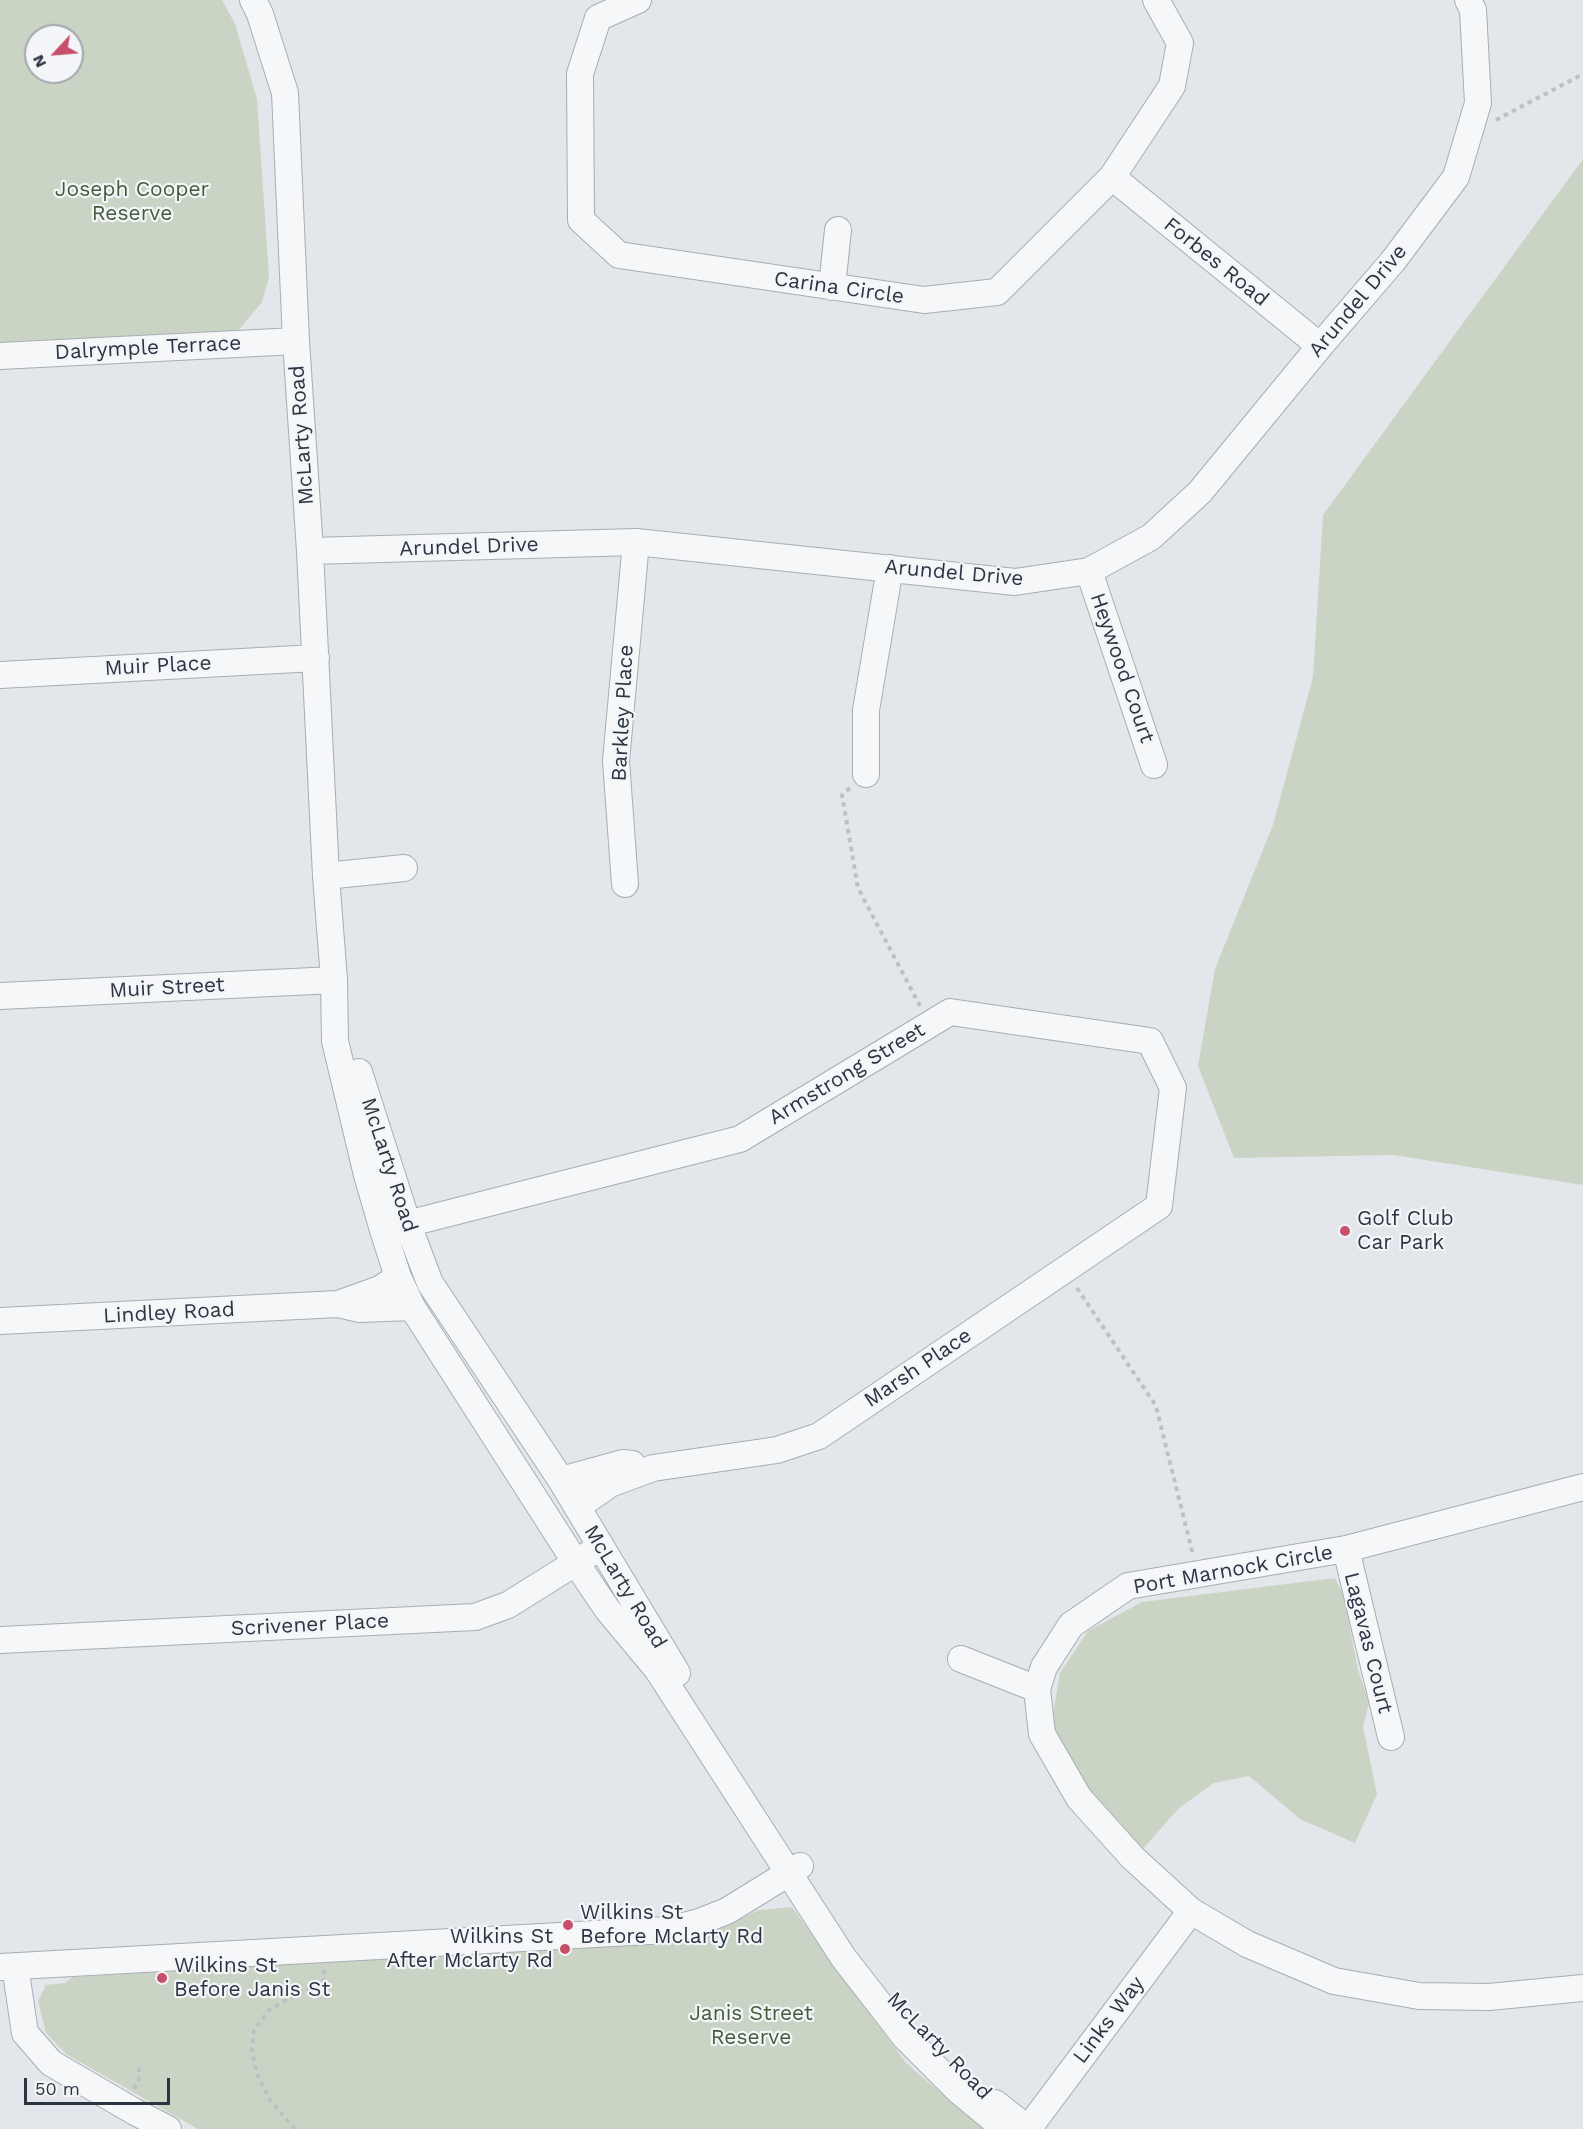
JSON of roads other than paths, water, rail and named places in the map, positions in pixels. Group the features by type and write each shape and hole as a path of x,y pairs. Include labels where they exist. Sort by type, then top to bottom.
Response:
{"street":[{"name":"McLarty Road","path":"253,0 260,14 285,93 296,341 310,551 326,876 334,980 335,1041 367,1175 405,1292 541,1509 607,1609 657,1669 795,1870 882,1988 920,2033 979,2091 1028,2129"},
{"name":"Carina Circle","path":"638,0 598,18 579,74 581,220 619,255 924,300 997,292 1112,177 1172,86 1180,43 1156,0"},
{"name":"Arundel Drive","path":"310,551 636,542 1015,582 1089,571 1151,537 1200,492 1393,261 1456,177 1478,103 1473,10 1468,0"},
{"name":"Forbes Road","path":"1112,177 1320,346"},
{"path":"832,287 838,230"},
{"name":"Dalrymple Terrace","path":"0,356 296,341"},
{"name":"Barkley Place","path":"625,884 616,760 636,542"},
{"path":"866,774 866,710 890,568"},
{"name":"Heywood Court","path":"1089,571 1154,765"},
{"name":"Muir Place","path":"0,675 316,658"},
{"path":"326,876 404,868"},
{"name":"McLarty Road","path":"334,980 366,1094 408,1225 430,1283 569,1493 795,1870 843,1957 905,2037 959,2091 1005,2129"},
{"name":"Muir Street","path":"0,996 334,980"},
{"name":"Armstrong Street","path":"383,1230 740,1139 950,1012 1150,1041 1173,1088 1159,1206"},
{"name":"Marsh Place","path":"541,1509 623,1463 653,1468 777,1450 819,1436 1159,1206"},
{"name":"Lindley Road","path":"0,1321 338,1304 360,1309 430,1283"},
{"name":"Port Marnock Circle","path":"1583,1487 1346,1549 1128,1586 1071,1625 1044,1668 1037,1689 1042,1734 1079,1798 1133,1858 1191,1911 1247,1944 1334,1981 1419,1996 1489,1997 1583,1988"},
{"name":"Scrivener Place","path":"0,1640 475,1617 508,1605 601,1546"},
{"name":"Lagavas Court","path":"1346,1549 1391,1737"},
{"path":"961,1659 1037,1689"},
{"path":"168,2129 131,2112 51,2063 26,2033 7,1966 667,1930 699,1922 727,1911 795,1870"},
{"name":"Links Way","path":"1028,2129 1191,1911"}],"place":[{"name":"Golf Club Car Park","path":"1345,1231"},
{"name":"Wilkins St Before Mclarty Rd","path":"568,1925"},
{"name":"Wilkins St After Mclarty Rd","path":"565,1949"},
{"name":"Wilkins St Before Janis St","path":"162,1978"}],"park label":[{"name":"Joseph Cooper Reserve","path":"132,202"},
{"name":"Janis Street Reserve","path":"751,2026"}]}
